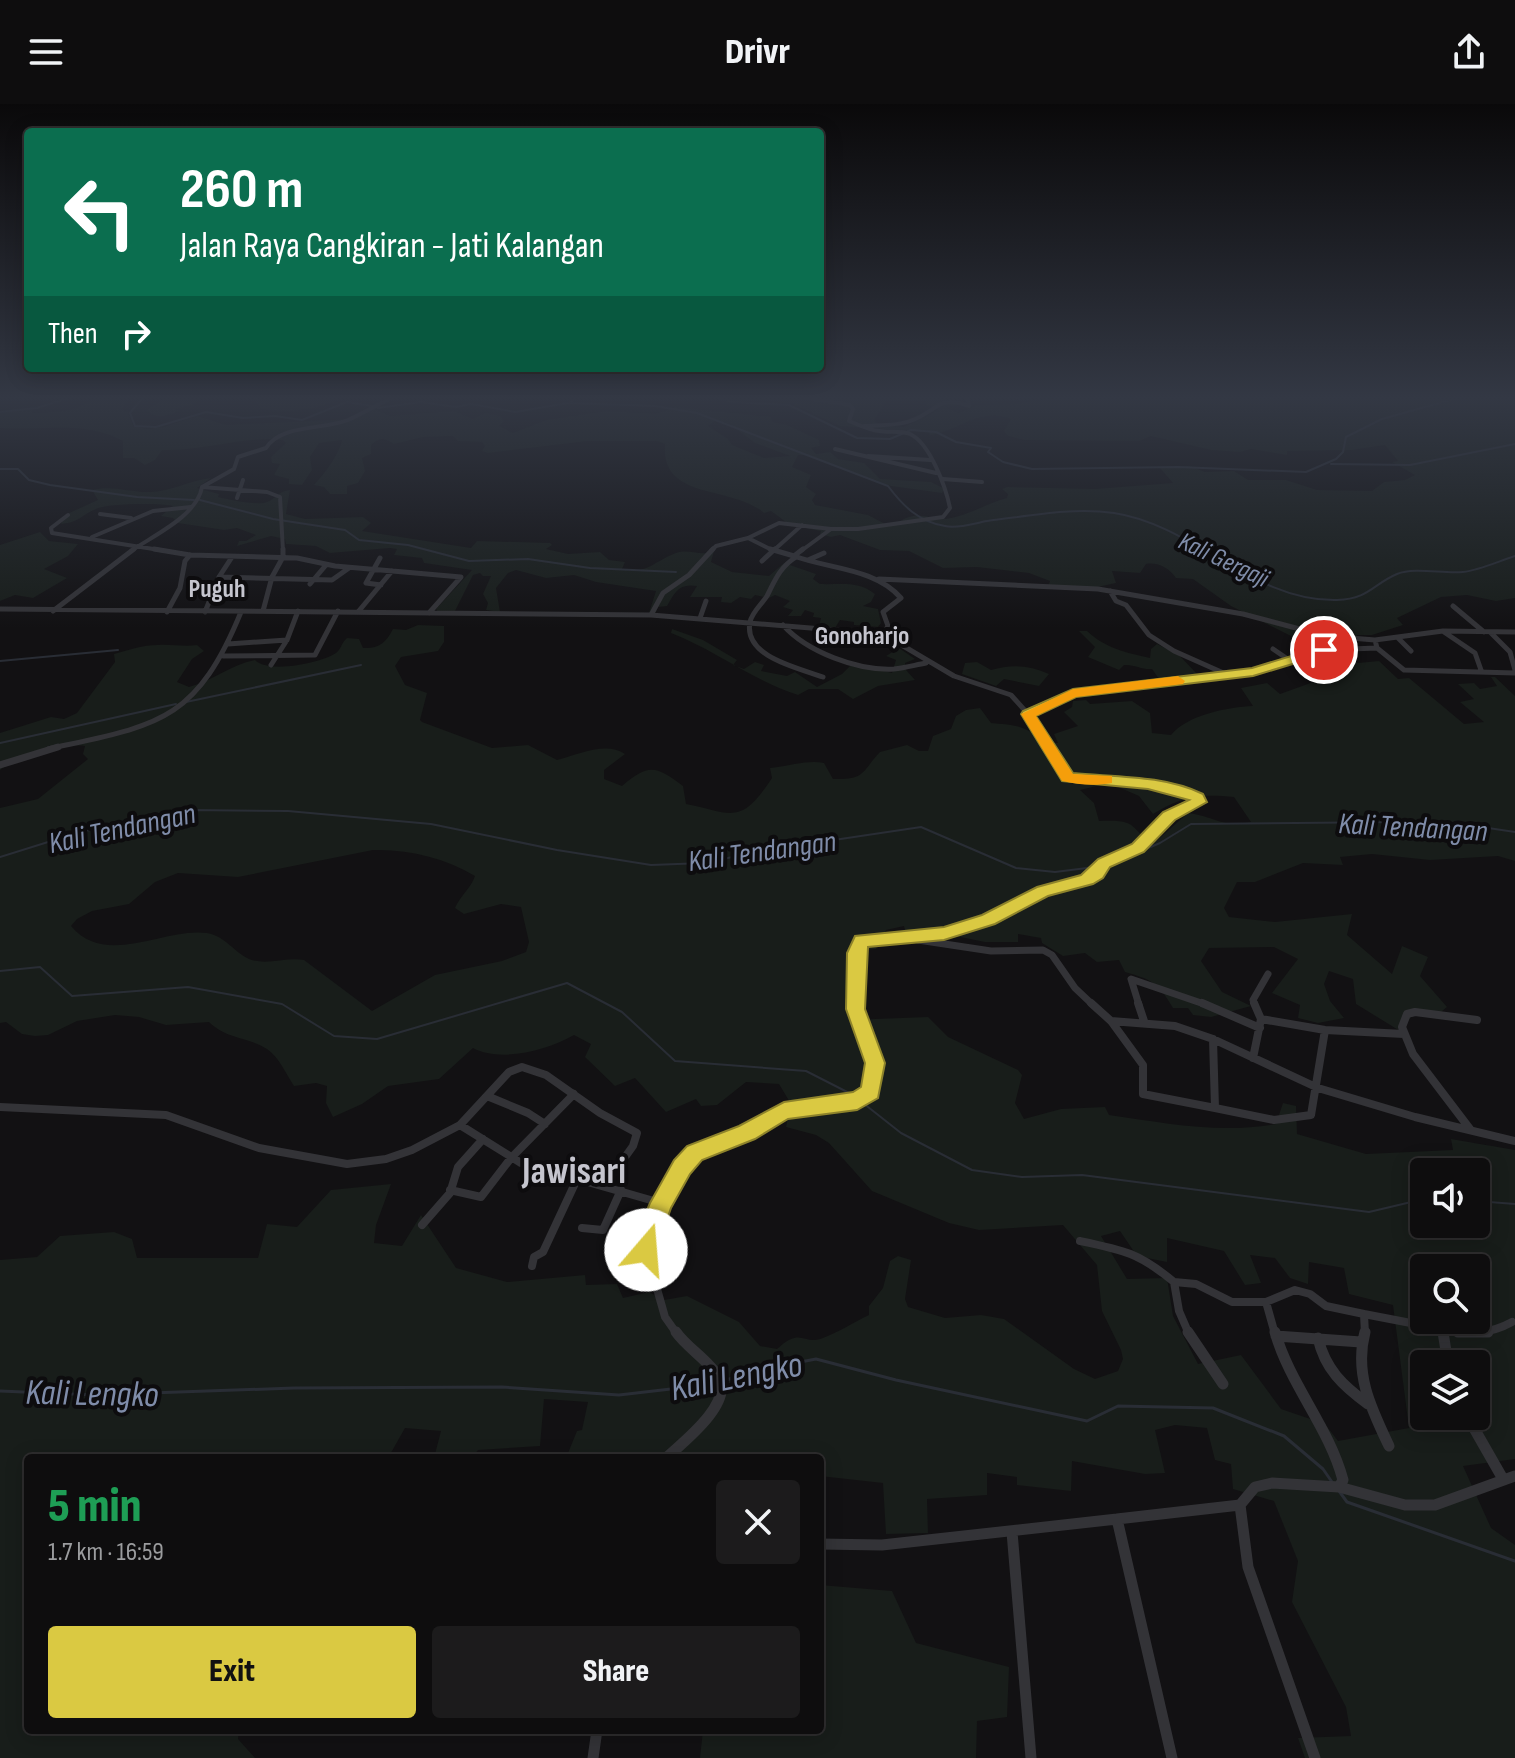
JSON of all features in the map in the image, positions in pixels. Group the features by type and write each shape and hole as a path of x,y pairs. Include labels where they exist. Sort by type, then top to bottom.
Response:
{"street":[{"path":"202,487 225,474"},
{"path":"937,474 943,479 982,482"},
{"path":"651,615 663,593 689,575 712,549 748,538 776,524 858,529 943,517 949,511 943,479"},
{"path":"237,498 243,480"},
{"path":"202,487 273,493 280,497 283,557 272,577 263,611"},
{"path":"53,611 176,521 200,499 202,487"},
{"path":"90,538 163,508 191,507"},
{"path":"100,514 134,518"},
{"path":"68,515 51,528 52,533 190,555 283,557 326,565 461,578 429,613"},
{"path":"762,561 802,525"},
{"path":"823,677 759,649 750,633 750,622 775,574 831,529"},
{"path":"748,538 773,551 877,579 1110,591 1243,614 1326,636 1375,640 1443,631 1515,632"},
{"path":"807,560 824,553"},
{"path":"167,612 181,589 185,561 190,555"},
{"path":"205,612 219,577 232,557"},
{"path":"380,558 366,583 381,585"},
{"path":"310,584 326,565"},
{"path":"219,577 333,580 350,567"},
{"path":"358,612 392,571"},
{"path":"877,579 902,596 884,610 888,626 883,634"},
{"path":"1110,591 1116,601 1125,603 1149,635 1174,651 1228,675"},
{"path":"700,618 706,601"},
{"path":"1375,640 1377,648 1404,670 1515,672 1510,652 1453,606"},
{"path":"0,609 651,615 883,634 964,680 1005,692 1028,714 1068,777 1128,781 1187,792 1199,800 1169,816 1138,848 1104,865 1086,880 1043,891 989,920 908,939"},
{"path":"271,665 287,640 298,611"},
{"path":"223,656 317,653 338,611"},
{"path":"0,765 49,749 143,729 183,703 223,656 241,612"},
{"path":"783,625 790,635 805,644 858,663 893,669 928,662"},
{"path":"1443,631 1475,653 1481,670"},
{"path":"1398,638 1411,651"},
{"path":"228,644 287,640"},
{"path":"1028,714 1073,693 1263,670 1324,650 1377,648"},
{"path":"1273,649 1289,660"},
{"path":"670,1454 711,1415 722,1390 719,1378 680,1338 665,1317 646,1250 647,1238 661,1203 687,1160 701,1149 747,1133 784,1111 861,1098 871,1092 875,1063 855,1009 857,948 866,939 908,939 991,951 1029,948 1049,952 1075,988 1111,1021 1143,1065 1143,1094 1274,1120 1312,1113 1325,1030"},
{"path":"1253,1058 1261,1024 1253,1000 1268,974"},
{"path":"1144,1021 1131,979 1261,1024 1404,1034"},
{"path":"1470,1129 1423,1070 1404,1034 1404,1019 1415,1012 1477,1020"},
{"path":"1111,1021 1144,1021 1175,1026 1213,1039 1318,1088 1415,1117 1515,1141"},
{"path":"1213,1039 1215,1108"},
{"path":"0,1107 166,1115 259,1148 347,1164 386,1159 412,1150 460,1125 509,1072 522,1067 537,1070 600,1113 637,1133 633,1146 605,1185"},
{"path":"450,1190 480,1198 511,1158 574,1094"},
{"path":"487,1096 528,1113 545,1124"},
{"path":"460,1125 511,1158 661,1203"},
{"path":"422,1225 450,1190 458,1167 483,1139"},
{"path":"532,1266 534,1257 543,1252 578,1177"},
{"path":"582,1228 603,1230 621,1190"},
{"path":"1080,1241 1131,1252 1149,1261 1174,1282 1196,1284 1232,1302 1266,1302 1295,1290 1310,1294 1326,1306 1410,1323"},
{"path":"1174,1282 1179,1316 1187,1334 1223,1384"},
{"path":"1266,1302 1289,1374 1338,1461 1343,1480 1337,1488"},
{"path":"1364,1314 1365,1335 1361,1342 1368,1404 1389,1446"},
{"path":"1490,1333 1512,1322"},
{"path":"1276,1336 1361,1342"},
{"path":"1318,1338 1330,1374 1368,1404"},
{"path":"1315,1758 1281,1656 1251,1586 1241,1541 1240,1505 1250,1490 1260,1484 1337,1488 1418,1507 1435,1505 1509,1478 1476,1430"},
{"path":"824,1544 882,1545 1147,1518 1240,1505"},
{"path":"1117,1519 1172,1758"},
{"path":"1012,1532 1031,1758"},
{"path":"593,1758 596,1734"}],"shaded area":[{"path":"309,474 302,485 289,484 289,479 274,475"},
{"path":"323,474 363,474 358,483 347,486 347,494 330,494 324,487 314,485"},
{"path":"809,474 806,487 816,494 812,500 815,505 868,515 889,526 913,516 941,519 961,515 1007,498 1008,494 1002,489 1007,487 1095,489 1173,483 1165,474 1239,474 1248,480 1286,480 1317,490 1372,491 1384,482 1405,480 1414,474 1515,474 1515,598 1496,601 1467,595 1441,597 1397,618 1403,625 1372,635 1357,635 1357,638 1326,634 1293,637 1231,606 1193,579 1176,578 1159,565 1146,564 1140,573 1112,571 1116,583 1088,589 1048,587 1050,581 1029,573 977,567 943,568 909,551 880,550 840,535 831,537 820,534 821,531 790,525 771,511 764,513 751,504 701,489 674,475"},
{"path":"859,474 875,474 880,479 931,482 945,489 942,493 891,486"},
{"path":"211,478 197,488 219,494 218,497 256,503 267,502 290,490 286,514 305,519 363,517 371,523 362,531 471,548 477,541 550,543 552,545 546,549 568,554 600,552 609,560 625,562 622,569 630,571 644,569 686,551 714,551 711,562 732,572 769,576 784,563 816,574 813,579 820,584 849,584 869,590 875,594 871,602 863,606 878,609 881,623 878,627 840,620 835,628 819,626 821,618 813,617 814,613 805,610 801,616 788,616 793,610 783,607 790,601 775,595 769,598 755,595 751,599 740,597 731,603 721,602 722,597 690,597 697,586 691,585 678,590 667,606 658,607 655,614 649,613 656,591 596,582 574,575 546,578 516,570 508,573 496,588 500,612 486,610 488,603 483,594 491,576 480,573 473,575 455,611 438,612 436,609 472,570 394,555 397,549 390,548 330,553 316,546 286,544 285,539 271,536 237,546 239,541 256,535 237,528 224,530 178,523 173,518 161,516 173,506 166,505 103,507 73,522 61,524 67,514 98,500 92,490 157,491"},
{"path":"40,532 49,541 78,544 68,556 44,569 67,578 33,598 15,595 0,601 0,545"},
{"path":"418,625 444,626 444,642 438,651 401,657 395,666 405,685 427,693 422,722 492,748 528,745 557,760 591,750 617,750 625,754 604,770 604,779 622,786 639,773 659,771 683,786 686,804 725,813 743,810 752,804 772,778 770,768 818,762 824,763 833,779 852,778 862,773 880,752 907,745 919,751 928,751 933,736 951,729 956,716 966,710 980,708 991,723 1020,727 1043,743 1058,743 1054,734 1078,726 1064,712 1072,707 1073,701 1086,700 1090,704 1132,701 1150,713 1152,733 1171,735 1197,717 1220,710 1253,706 1241,688 1267,683 1280,694 1341,672 1342,665 1350,660 1358,663 1379,661 1398,679 1409,678 1464,724 1484,722 1460,702 1474,699 1458,684 1474,683 1480,689 1497,686 1491,677 1495,677 1515,696 1515,861 1498,856 1430,860 1372,854 1340,857 1343,865 1303,863 1255,882 1237,882 1224,908 1229,917 1275,922 1352,914 1347,935 1392,974 1402,946 1428,957 1420,976 1447,1007 1436,1016 1412,1016 1400,1031 1356,1004 1353,979 1329,971 1324,984 1330,1001 1344,1018 1318,1023 1298,1018 1300,1005 1272,993 1298,959 1274,947 1209,948 1201,961 1222,992 1251,1006 1211,1017 1193,1015 1188,1008 1173,1008 1159,988 1149,980 1125,972 1119,960 1097,962 1085,953 1063,956 1042,943 1041,938 1018,934 1018,942 985,942 921,929 918,935 906,934 904,926 886,930 876,949 851,951 845,997 849,1020 928,1017 948,1037 1018,1070 1022,1075 1015,1103 1024,1119 1061,1109 1105,1107 1109,1115 1171,1124 1213,1128 1255,1127 1276,1124 1283,1103 1296,1106 1297,1134 1366,1154 1453,1150 1451,1139 1515,1150 1515,1459 1463,1466 1491,1528 1515,1545 1515,1758 1305,1758 1298,1738 1351,1736 1346,1707 1292,1602 1298,1561 1274,1501 1233,1489 1231,1464 1215,1460 1207,1428 1175,1425 1155,1430 1165,1473 1145,1474 1072,1461 1071,1491 1017,1485 1017,1477 987,1473 987,1495 927,1499 928,1533 886,1534 883,1483 824,1476 824,1454 568,1454 577,1431 582,1430 588,1402 544,1399 540,1446 478,1450 475,1454 435,1454 441,1431 405,1428 390,1454 24,1454 24,1734 239,1734 238,1739 255,1758 0,1758 0,1260 37,1257 60,1236 114,1232 132,1239 137,1258 258,1258 267,1224 297,1227 331,1190 391,1184 376,1225 374,1243 402,1246 421,1215 456,1268 507,1282 585,1275 586,1285 617,1284 623,1298 649,1292 664,1300 687,1296 739,1322 760,1346 777,1349 792,1339 816,1340 869,1315 869,1306 883,1288 890,1261 898,1256 911,1260 905,1299 908,1307 945,1318 981,1315 1004,1319 1074,1369 1095,1379 1118,1371 1123,1359 1102,1311 1097,1265 1063,1225 979,1230 949,1223 872,1191 829,1143 816,1135 786,1127 791,1104 779,1084 746,1082 717,1105 701,1106 696,1099 666,1112 635,1078 615,1086 585,1057 591,1044 574,1035 524,1053 497,1054 473,1048 439,1079 388,1086 362,1104 333,1117 326,1103 327,1086 316,1083 294,1086 271,1052 223,1032 209,1022 166,1025 139,1017 115,1015 77,1021 48,1035 35,1036 22,1034 6,1022 0,1023 0,808 38,799 88,759 83,754 85,746 65,747 28,756 0,770 0,733 51,717 64,719 77,713 115,662 114,654 130,649 152,645 197,645 204,651 192,659 177,682 189,687 255,660 282,667 329,657 347,638 359,639 363,648 377,646 393,629 406,630","holes":["1109,783 1139,796 1153,814 1192,798 1234,797 1251,822 1225,823 1188,813 1154,843 1127,823 1099,821 1094,803 1080,790","373,850 413,853 451,864 475,876 455,908 464,914 501,904 521,907 529,942 526,952 502,961 435,975 372,1011 304,960 255,961 219,937 207,933 173,935 118,945 101,944 85,938 71,926 92,911 129,904 155,882 178,873 238,877","1120,1231 1137,1256 1167,1262 1167,1238 1224,1251 1245,1285 1261,1283 1250,1255 1275,1258 1290,1278 1308,1284 1309,1262 1344,1268 1349,1294 1393,1305 1409,1428 1338,1441 1325,1424 1281,1409 1241,1355 1198,1364 1173,1316 1167,1278 1127,1279 1101,1236"]},
{"path":"672,629 703,640 737,660 733,665 671,633"},
{"path":"1079,631 1087,631 1117,649 1150,658 1151,649 1157,644 1179,655 1198,675 1159,679 1152,669 1124,665 1119,670 1088,657 1095,647"},
{"path":"899,648 915,659 905,663 906,670 915,680 878,686 853,699 838,689 809,689 798,695 737,666 744,669 755,662 764,665 761,671 787,676 795,672 817,687 842,674 853,663 892,673 896,660 886,656"},
{"path":"977,662 991,670 1020,666 1049,674 1039,686 1004,679 996,686 962,674 965,663"},
{"path":"824,1585 892,1591 916,1643 1009,1667 1007,1717 977,1721 976,1758 700,1758 703,1734 824,1734"}],"waterway":[{"path":"23,474 29,480 50,485 137,497 194,500"},
{"name":"Kali Gergaji","path":"857,474 888,486 912,512 927,521 950,527 1066,512 1098,511 1143,520 1171,532 1251,577 1307,597 1348,599 1364,594 1404,572 1463,572 1515,556"},
{"path":"200,500 273,519 345,530 359,540 408,545 469,561 528,559 590,568 676,572"},
{"path":"0,661 118,650"},
{"path":"186,702 361,665"},
{"path":"0,743 176,704"},
{"name":"Kali Tendangan","path":"0,857 80,832 191,810 288,811 431,824 557,850 651,865 704,863 761,851 921,827 1016,868 1055,872 1095,867"},
{"name":"Kali Tendangan","path":"1113,863 1160,843 1191,824 1396,822 1475,826 1515,832"},
{"path":"0,971 40,967 72,996 188,987 282,1004 334,1036 377,1039 567,983 622,1012 675,1061 806,1071 859,1098"},
{"path":"863,1103 901,1133 972,1170 1022,1177 1082,1175 1369,1212 1410,1202"},
{"path":"1490,1202 1515,1204"},
{"name":"Kali Lengko","path":"724,1381 743,1374 761,1377 782,1371 790,1364 816,1359 896,1380 1087,1421 1118,1406 1213,1408 1284,1436 1323,1469 1332,1482"},
{"name":"Kali Lengko","path":"0,1391 94,1395 294,1388 502,1387 619,1395 714,1384"},
{"name":"Kali Lengko","path":"1339,1491 1347,1502 1515,1561"}],"slow traffic":[{"path":"1107,779 1079,780 1068,777 1028,714 1073,693 1178,681"}],"district":[{"name":"Puguh","path":"217,588"},
{"name":"Gonoharjo","path":"862,635"},
{"name":"Jawisari","path":"574,1170"}],"route":[{"path":"646,1250 647,1238 661,1203 694,1153 747,1133 784,1111 857,1101 871,1092 875,1063 855,1009 856,953 861,941 908,939 989,920 1043,891 1078,883 1097,874 1104,863 1147,841 1169,816 1199,802 1187,792 1148,784 1068,777 1028,714 1073,693 1253,672 1324,650"}]}
